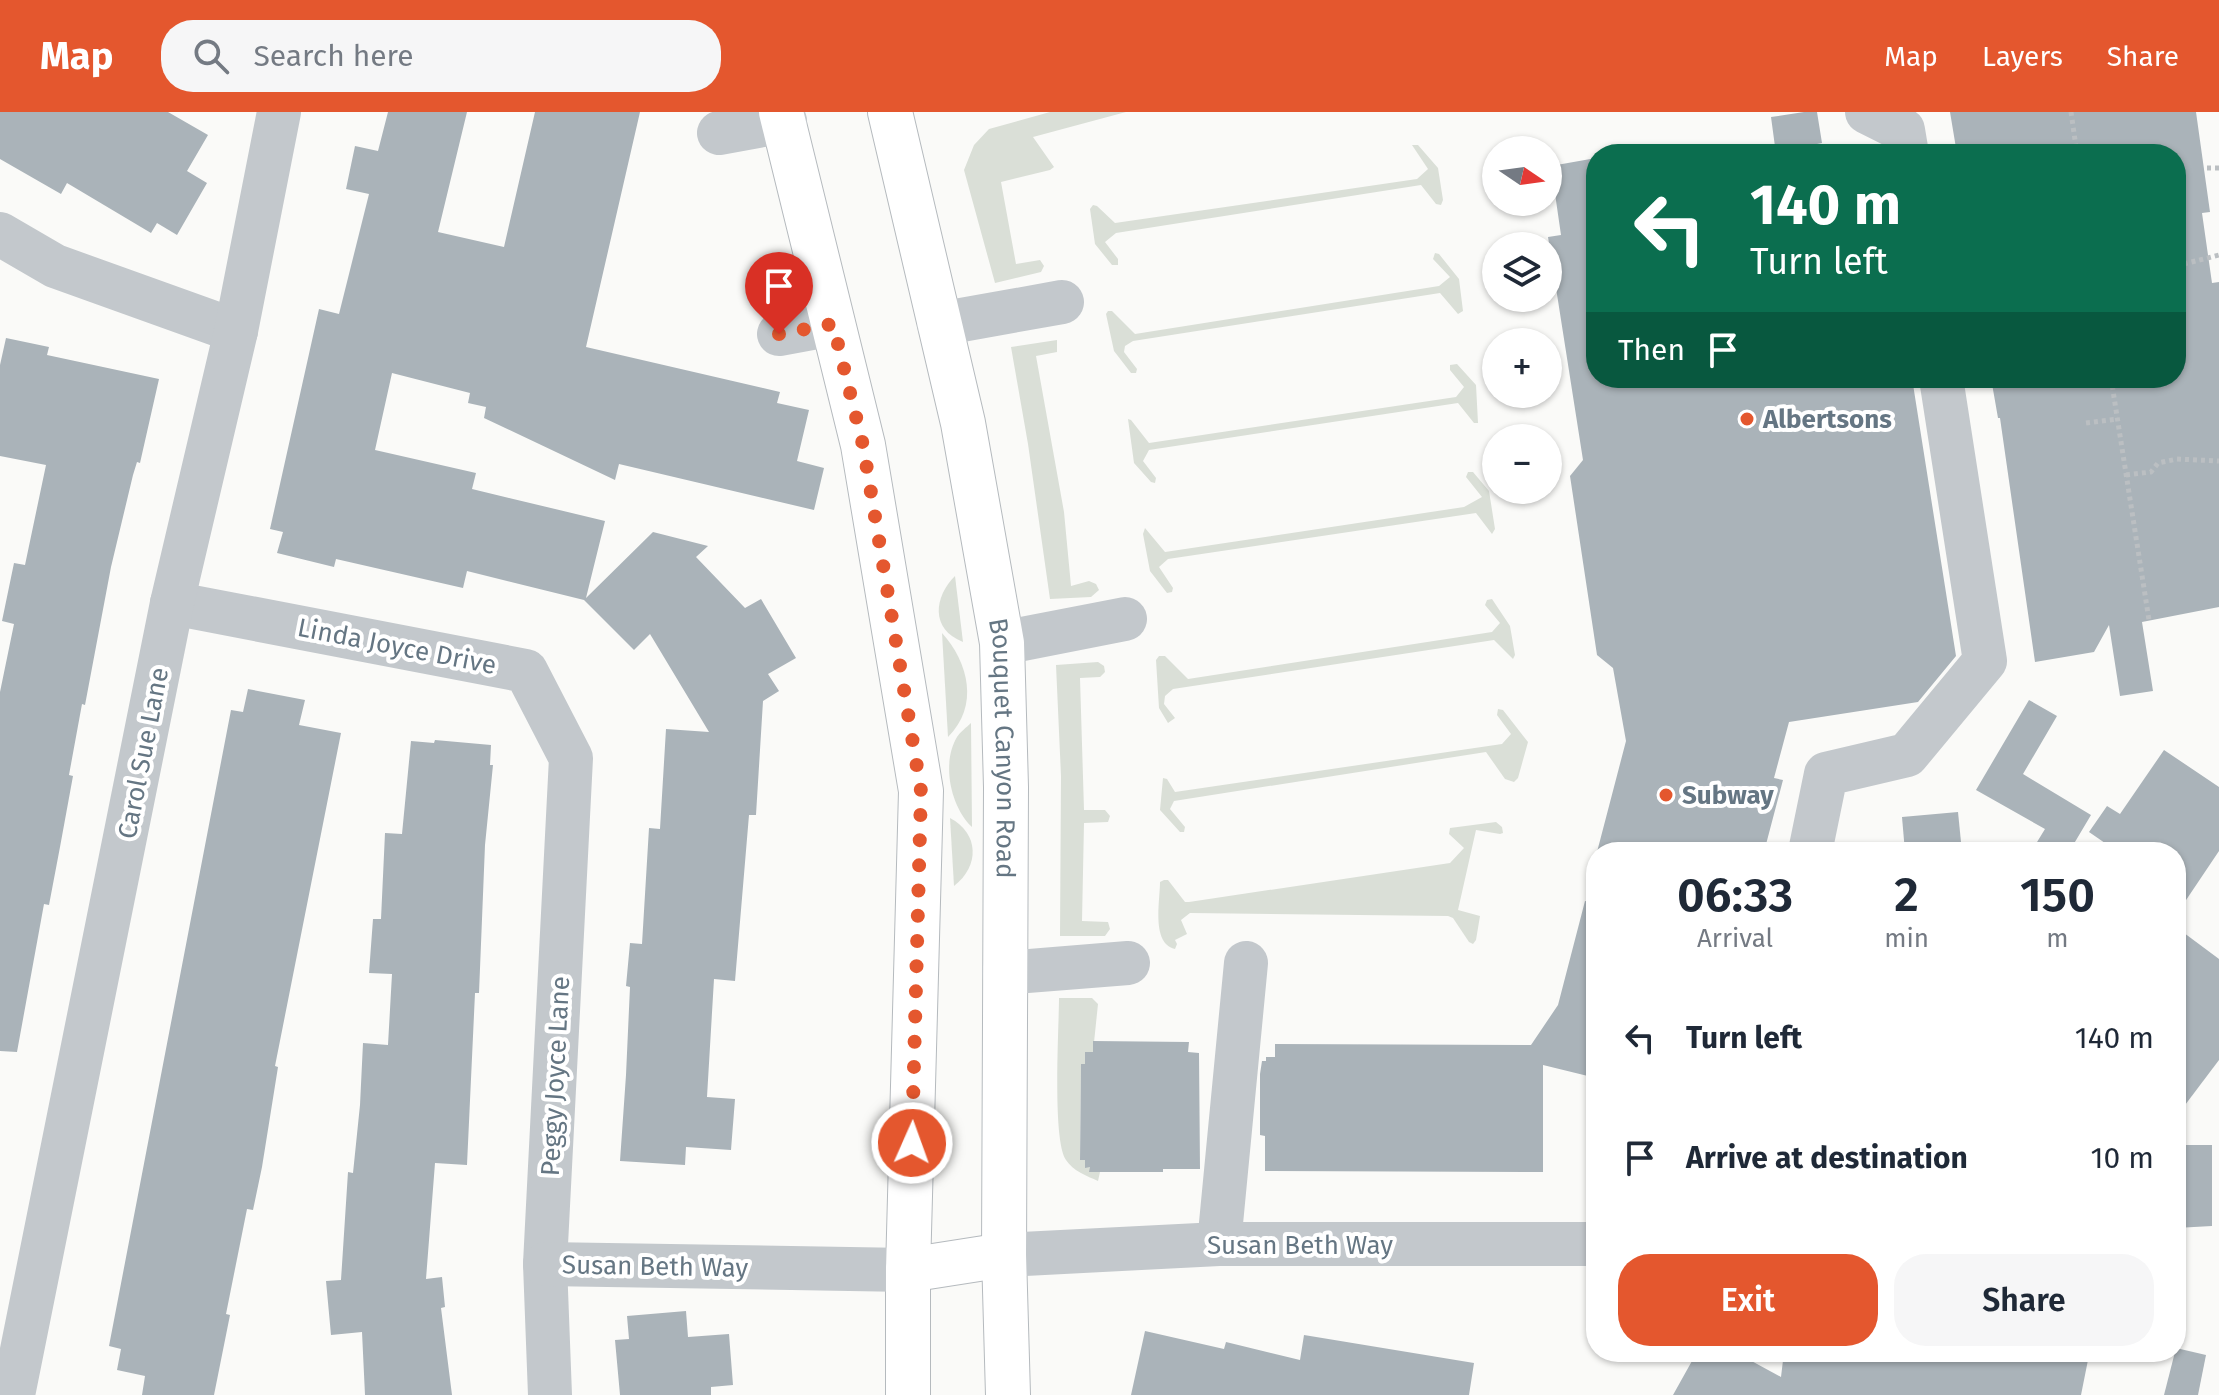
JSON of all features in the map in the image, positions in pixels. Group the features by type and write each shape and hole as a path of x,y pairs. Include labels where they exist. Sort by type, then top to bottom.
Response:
{"main road":[{"name":"Bouquet Canyon Road","path":"890,112 963,423 1002,643 1006,787 1004,1255 1008,1395"},
{"path":"794,115 833,324 863,445 921,791 908,1270 908,1395"},
{"path":"908,1270 1004,1255"}],"street":[{"name":"Carol Sue Lane","path":"13,1395 172,603 236,331 279,112"},
{"path":"1867,112 1903,130 1905,144"},
{"path":"719,133 794,115"},
{"path":"0,234 55,266 236,331"},
{"path":"939,324 1062,302"},
{"path":"779,334 833,324"},
{"path":"1812,842 1826,774 1907,755 1985,661 1943,388"},
{"name":"Linda Joyce Drive","path":"172,603 526,671 571,758"},
{"path":"1002,643 1125,619"},
{"name":"Peggy Joyce Lane","path":"550,1395 545,1264 571,758"},
{"path":"1004,973 1128,963"},
{"path":"1219,1244 1246,963"},
{"name":"Susan Beth Way","path":"1004,1255 1219,1244 1586,1244"},
{"name":"Susan Beth Way","path":"545,1264 908,1270"}],"path":[{"path":"2071,112 2076,144"},
{"path":"2207,168 2219,168"},
{"path":"2186,263 2219,255"},
{"path":"2113,388 2149,620"},
{"path":"2086,423 2118,419"},
{"path":"2126,475 2151,472 2158,463 2177,459 2219,461"}],"shaded area":[{"path":"1050,112 1126,112 1033,137 1054,167 1001,182 1016,264 1040,260 1044,266 1041,272 995,283 964,170 974,145 989,129"},
{"path":"1412,145 1418,145 1438,168 1441,205 1436,204 1421,185 1116,233 1105,242 1118,259 1118,265 1112,265 1095,244 1090,209 1093,205 1115,223 1417,179 1428,169"},
{"path":"1435,253 1459,279 1463,311 1458,314 1440,293 1133,341 1125,346 1124,352 1137,369 1136,373 1131,373 1114,351 1106,314 1108,311 1112,311 1135,334 1439,286 1450,277 1433,259"},
{"path":"1057,340 1057,352 1036,356 1064,512 1071,586 1089,581 1096,584 1099,590 1091,597 1050,599 1011,347"},
{"path":"1457,364 1476,385 1478,423 1474,423 1458,403 1149,450 1143,461 1156,478 1155,483 1134,463 1128,419 1149,443 1456,397 1464,387 1450,370 1450,365"},
{"path":"1468,472 1473,472 1482,483 1482,497 1466,477"},
{"path":"1482,497 1482,504 1491,504 1495,529 1492,534 1476,513 1168,559 1159,567 1173,588 1172,592 1167,593 1150,571 1143,534 1145,528 1165,552 1464,507"},
{"path":"955,576 963,642 952,636 940,621 943,593"},
{"path":"1492,599 1510,626 1513,659 1494,640 1173,689 1165,696 1164,704 1175,718 1168,723 1159,708 1156,660 1159,656 1165,656 1188,679 1492,632 1500,623 1485,605 1487,600"},
{"path":"942,633 959,658 967,685 964,712 948,737"},
{"path":"1098,662 1104,666 1105,672 1100,677 1080,678 1084,810 1105,810 1110,816 1108,822 1084,823 1082,921 1108,922 1110,929 1105,936 1060,936 1061,776 1056,665"},
{"path":"1498,709 1503,710 1528,742 1518,778 1514,782 1505,779 1486,752 1174,801 1170,809 1185,827 1184,832 1180,832 1160,810 1163,778 1175,792 1502,744 1511,734 1497,715"},
{"path":"971,723 972,827 954,797 949,772 952,748 958,735"},
{"path":"950,818 967,832 973,850 968,869 954,886"},
{"path":"1496,822 1503,833 1476,830 1458,910 1480,916 1473,944 1448,916 1190,913 1181,920 1187,934 1175,940 1175,949 1163,939 1158,910 1160,882 1164,880 1168,880 1185,902 1189,902 1450,863 1464,848 1449,834 1450,828"},
{"path":"1059,998 1092,998 1098,1004 1093,1052 1085,1065 1081,1065 1080,1159 1085,1160 1085,1167 1090,1167 1090,1172 1100,1172 1098,1181 1072,1167 1062,1149 1058,1108"}],"building":[{"path":"0,112 168,112 208,135 187,171 207,183 177,235 157,223 151,233 67,183 61,194 0,159"},
{"path":"388,112 467,112 438,232 504,247 535,112 640,112 586,347 780,392 777,403 809,410 797,461 824,468 814,510 619,464 615,480 484,418 486,407 468,403 470,393 392,373 375,450 476,473 472,489 605,521 586,598 653,532 708,546 696,557 745,608 761,599 796,658 768,674 779,691 763,701 756,815 749,815 735,981 714,979 707,1097 735,1099 731,1150 686,1147 685,1165 620,1161 630,943 642,944 649,828 660,829 666,729 709,732 650,634 634,650 584,600 467,571 463,588 336,559 334,567 277,553 283,532 270,529 319,309 339,314 369,194 346,189 355,146 378,151"},
{"path":"1817,112 1822,143 1775,144 1771,117"},
{"path":"1950,112 2196,112 2210,212 2202,213 2212,283 2219,282 2219,607 2142,622 2153,691 2120,696 2109,625 2094,652 2035,662 2000,418 1993,388 2186,388 2186,144 1955,144"},
{"name":"Albertsons","path":"1586,160 1586,388 1914,388 1956,656 1918,702 1789,722 1774,778 1783,780 1767,842 1600,842 1626,741 1613,668 1597,655 1570,476 1583,460 1560,312 1558,216 1562,216 1562,164"},
{"path":"6,338 49,347 47,355 159,379 111,567 85,705 82,704 60,847 49,905 44,904 17,1052 0,1051 0,692 14,624 2,621 14,563 25,565 46,465 0,456 0,365"},
{"path":"248,689 305,700 299,725 341,733 275,1066 278,1067 262,1167 253,1210 247,1209 214,1395 142,1395 145,1376 117,1370 121,1349 109,1346 231,710 243,712"},
{"path":"2029,700 2057,716 2023,774 2091,815 2075,842 2037,842 2045,829 1976,790"},
{"path":"435,740 491,745 490,765 493,765 485,845 479,993 475,993 467,1165 435,1163 426,1279 442,1277 445,1307 441,1308 452,1395 365,1395 362,1332 331,1335 326,1281 341,1280 348,1172 353,1173 363,1043 388,1045 392,974 369,973 373,919 381,919 385,833 402,834 411,741 434,743"},
{"path":"2164,750 2219,787 2219,851 2186,900 2186,842 2104,842 2089,832 2107,806 2120,814"},
{"path":"1958,812 1961,842 1904,842 1902,817"},
{"path":"1586,901 1586,1076 1543,1065 1543,1172 1265,1171 1265,1136 1260,1135 1260,1074 1262,1061 1266,1061 1266,1057 1275,1057 1275,1044 1531,1045 1558,1005"},
{"path":"2186,934 2219,959 2219,1060 2186,1104"},
{"path":"1093,1041 1189,1042 1188,1052 1199,1053 1200,1169 1089,1172 1090,1167 1085,1168 1085,1160 1080,1160 1081,1064 1085,1064 1085,1052 1093,1052"},
{"path":"2186,1145 2212,1145 2212,1226 2186,1227"},
{"path":"686,1311 688,1337 729,1334 733,1385 711,1387 711,1395 620,1395 615,1340 629,1339 627,1316"},
{"path":"1145,1331 1224,1349 1226,1342 1300,1360 1304,1335 1474,1363 1469,1395 1131,1395"},
{"path":"2186,1350 2206,1355 2198,1395 2164,1395 2172,1362 2186,1362"},
{"path":"1691,1362 1753,1362 1781,1377 1783,1362 2088,1362 2081,1395 1673,1395"}],"place":[{"name":"Albertsons","path":"1747,419"},
{"name":"Subway","path":"1666,795"}],"route":[{"path":"779,334 833,324 863,445 921,791 912,1143"}]}
